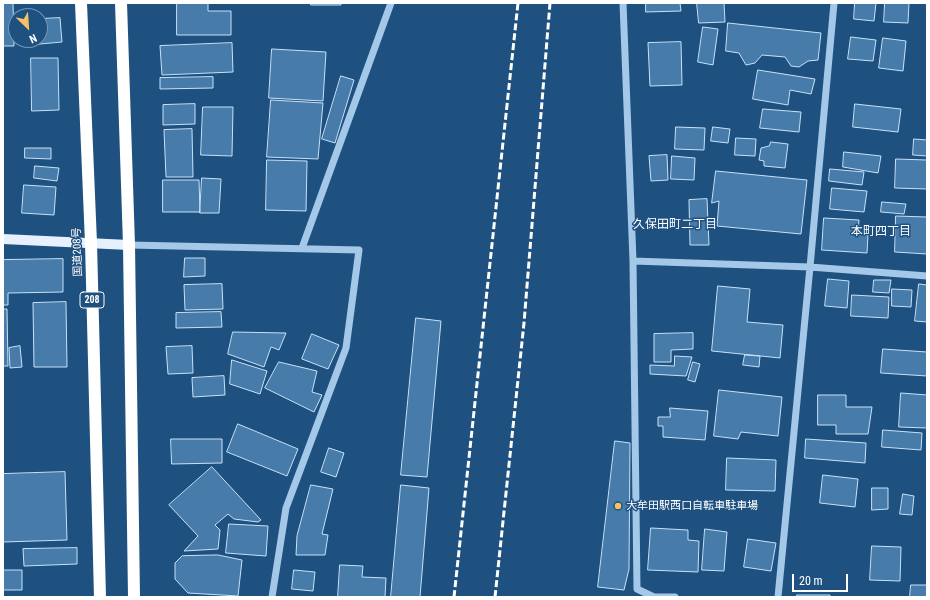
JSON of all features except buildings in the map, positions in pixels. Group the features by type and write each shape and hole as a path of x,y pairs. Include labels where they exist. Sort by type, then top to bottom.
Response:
{"highway":[{"name":"国道208号","path":"81,3 91,243 100,597"},
{"path":"121,3 129,245 134,597"}],"main road":[{"path":"3,239 129,245"}],"street":[{"path":"302,248 391,3"},
{"path":"623,3 632,261 638,589 654,597 675,597"},
{"path":"778,597 834,3"},
{"path":"129,245 359,250 346,348 286,508 272,597"},
{"path":"632,261 810,267 927,276"}],"railway":[{"path":"454,597 518,3"},
{"path":"495,597 524,323 550,3"}],"place":[{"name":"大牟田駅西口自転車駐車場","path":"618,506"}],"district":[{"name":"久保田町二丁目","path":"675,225"},
{"name":"本町四丁目","path":"881,232"}]}
